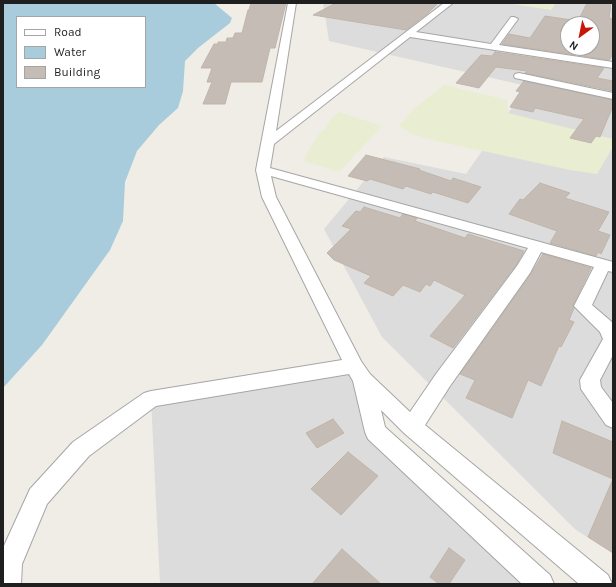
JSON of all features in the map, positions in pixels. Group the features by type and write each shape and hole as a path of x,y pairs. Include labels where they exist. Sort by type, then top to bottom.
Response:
{"street":[{"path":"292,3 263,170 269,197 358,373 376,432 541,584"},
{"path":"267,143 449,3"},
{"path":"493,47 514,18"},
{"path":"409,34 613,65"},
{"path":"519,76 613,96"},
{"path":"263,170 608,266 583,306 608,329 612,339 590,380 591,389 613,419"},
{"path":"412,427 443,380 524,269 537,246"},
{"path":"358,373 412,427 599,584"},
{"path":"8,584 9,564 38,497 81,449 151,399 358,373"}],"shaded area":[{"path":"323,3 581,3 613,8 613,553 576,530 382,337 324,229 384,157 466,174 527,86 329,41"},
{"path":"354,366 376,432 541,584 160,584 151,399"}],"green space":[{"path":"506,3 556,3 551,10"},
{"path":"444,85 507,100 508,113 613,139 613,147 597,174 570,170 437,141 411,134 399,125 415,108"},
{"path":"339,112 382,126 339,172 304,161 307,153 320,133 326,128 330,120"}],"water":[{"path":"3,3 214,3 232,18 230,23 198,48 185,61 183,91 178,108 159,125 137,151 125,182 123,221 110,250 42,345 3,388"}],"building":[{"path":"251,3 286,3 275,48 270,48 262,82 231,82 225,104 203,104 212,82 207,82 212,68 201,68 214,44 218,44 218,42 226,42 227,38 233,38 235,33 242,33"},
{"path":"336,3 438,3 427,14 406,30 313,15"},
{"path":"587,3 611,3 609,18 613,19 613,54 609,60 582,56 600,56 600,16 580,16"},
{"path":"545,16 560,18 560,53 502,44 509,34 530,38"},
{"path":"495,52 604,68 597,78 613,81 613,91 525,73 527,71 496,67 479,88 456,83 481,55 492,56"},
{"path":"524,81 613,100 613,106 600,137 596,136 591,143 570,138 584,119 535,108 533,112 510,107 520,92 516,91"},
{"path":"366,155 420,169 419,170 451,181 453,178 481,187 468,203 433,192 431,194 406,186 403,189 370,179 367,181 348,176"},
{"path":"540,183 570,193 565,198 609,212 598,231 610,235 601,254 598,252 596,256 550,243 557,231 509,214 520,199 523,200"},
{"path":"364,207 400,218 403,214 417,218 415,221 465,238 468,234 524,251 516,265 453,348 430,336 465,295 434,280 430,286 426,284 420,292 403,285 393,296 364,283 371,276 334,260 327,253 351,229 342,226 356,211 360,212"},
{"path":"543,254 591,268 573,305 574,308 569,320 574,322 561,347 559,346 541,386 528,380 512,418 466,398 475,380 460,374 531,274"},
{"path":"333,419 344,433 317,448 306,433"},
{"path":"562,421 613,442 613,479 553,453"},
{"path":"348,452 378,476 341,515 311,489"},
{"path":"613,479 613,553 588,537"},
{"path":"449,548 465,560 449,584 439,584 430,577"},
{"path":"342,549 381,584 312,584"}]}
